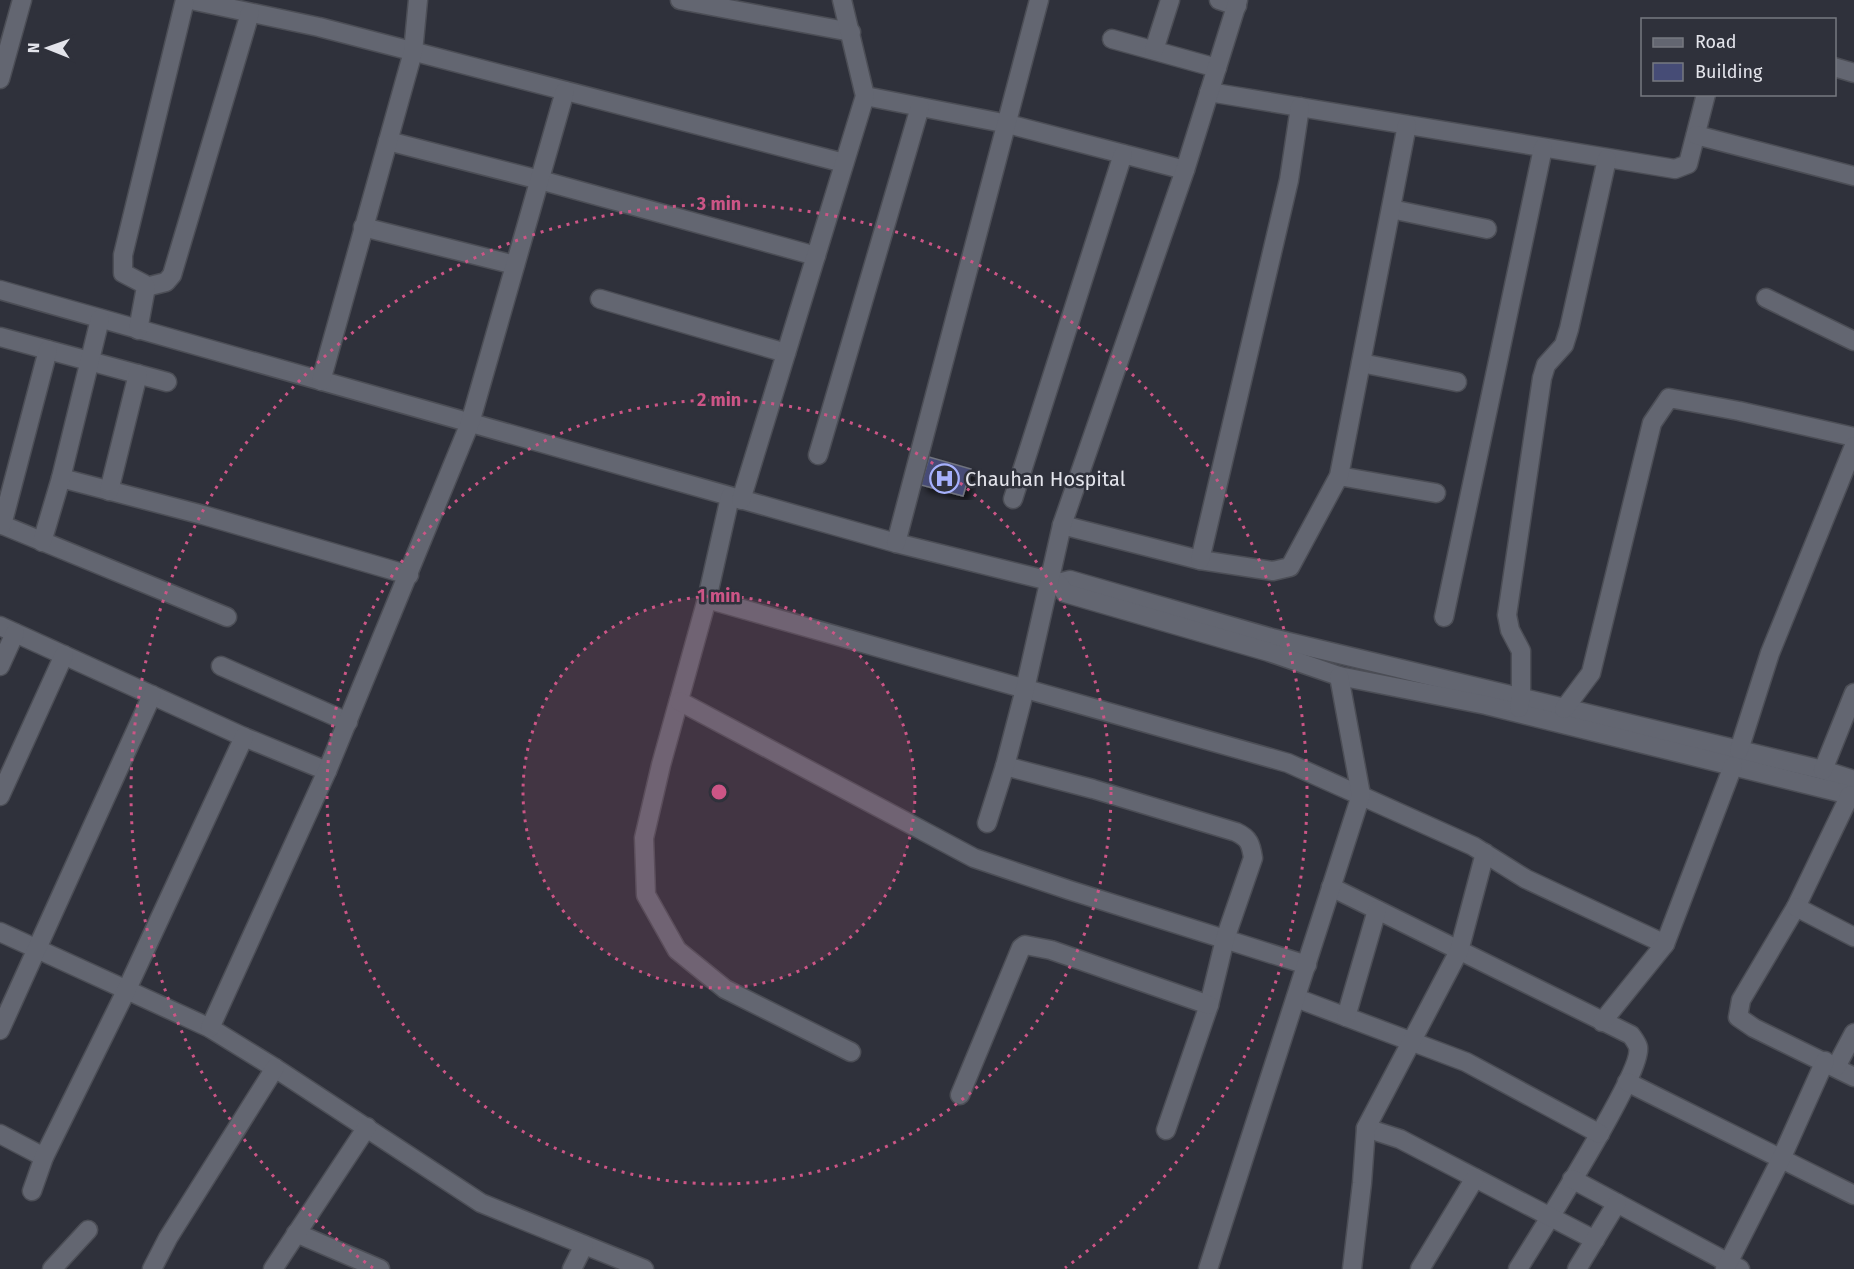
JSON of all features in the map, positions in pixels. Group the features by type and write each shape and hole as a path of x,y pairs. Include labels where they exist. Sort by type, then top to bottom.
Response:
{"street":[{"path":"0,79 22,0"},
{"path":"138,330 146,288 144,284 123,273 123,255 185,0"},
{"path":"191,0 319,27 844,163"},
{"path":"321,381 413,52 418,0"},
{"path":"680,0 851,32"},
{"path":"842,0 865,96 786,353 736,498 679,701 644,838 646,895 677,950 725,989 851,1052"},
{"path":"896,543 1040,0"},
{"path":"1154,50 1170,0"},
{"path":"987,823 1005,766 1054,582 1062,525 1185,170 1217,68 1231,2"},
{"path":"146,288 166,282 172,275 250,14"},
{"path":"1112,39 1217,68"},
{"path":"1836,68 1854,73"},
{"path":"210,1028 327,771 470,423 565,91"},
{"path":"1209,92 1675,169 1688,164 1706,96"},
{"path":"865,96 1008,124 1185,170"},
{"path":"818,455 920,107"},
{"path":"1200,560 1289,180 1300,107"},
{"path":"1062,525 1200,560 1273,571 1290,567 1339,476 1407,125"},
{"path":"1696,135 1854,176"},
{"path":"388,141 816,256"},
{"path":"1444,616 1544,148"},
{"path":"1013,499 1124,154"},
{"path":"1519,706 1521,651 1510,630 1507,615 1542,378 1546,365 1564,345 1569,329 1606,159"},
{"path":"1391,209 1487,228"},
{"path":"363,226 515,265"},
{"path":"0,290 896,543 1054,582 1070,580 1519,706 1736,758 1823,770 1853,791"},
{"path":"1766,298 1854,341"},
{"path":"600,299 786,353"},
{"path":"42,542 61,478 100,319"},
{"path":"0,337 167,382"},
{"path":"48,350 1,525 227,617"},
{"path":"1361,363 1456,382"},
{"path":"109,491 138,374"},
{"path":"1564,709 1591,673 1652,423 1669,398 1854,437"},
{"path":"1602,1022 1665,944 1736,758 1770,652 1854,446"},
{"path":"1339,476 1436,493"},
{"path":"61,478 203,515 409,575"},
{"path":"1054,582 1065,593 1269,652 1339,676 1519,706 1564,709 1853,791"},
{"path":"707,599 1288,763 1473,846 1526,879 1665,944"},
{"path":"0,666 7,630 244,737 327,771"},
{"path":"0,796 64,655"},
{"path":"221,666 348,722"},
{"path":"1208,1269 1361,795 1339,676"},
{"path":"1823,770 1854,693"},
{"path":"0,1030 152,695"},
{"path":"679,701 974,858 1306,965"},
{"path":"32,1191 44,1157 127,989 244,737"},
{"path":"1005,766 1093,789 1236,832 1247,837 1252,846 1253,858 1225,939 1209,1005 1167,1130"},
{"path":"1853,791 1796,907 1741,1000 1738,1017 1754,1028 1854,1077"},
{"path":"1358,1266 1366,1128 1459,951 1485,853"},
{"path":"1331,887 1631,1035 1638,1047 1637,1059 1627,1082 1600,1134 1518,1269"},
{"path":"1796,907 1854,937"},
{"path":"1346,1017 1377,910"},
{"path":"0,932 210,1028 367,1127 481,1203 644,1269"},
{"path":"960,1095 1021,948 1025,945 1052,950 1209,1005"},
{"path":"1296,998 1466,1062 1600,1134"},
{"path":"1572,1179 1731,1267 1780,1159 1831,1064 1854,1034"},
{"path":"152,1269 168,1238 275,1068"},
{"path":"1627,1082 1854,1195"},
{"path":"273,1269 367,1127"},
{"path":"1366,1128 1400,1139 1595,1240"},
{"path":"0,1134 44,1157"},
{"path":"1420,1269 1475,1178"},
{"path":"1577,1269 1617,1203"},
{"path":"52,1269 88,1230"},
{"path":"296,1233 380,1269"},
{"path":"572,1269 584,1245"}],"building":[{"path":"929,457 971,469 963,496 921,485"}],"place":[{"name":"Chauhan Hospital","path":"944,479"}]}
